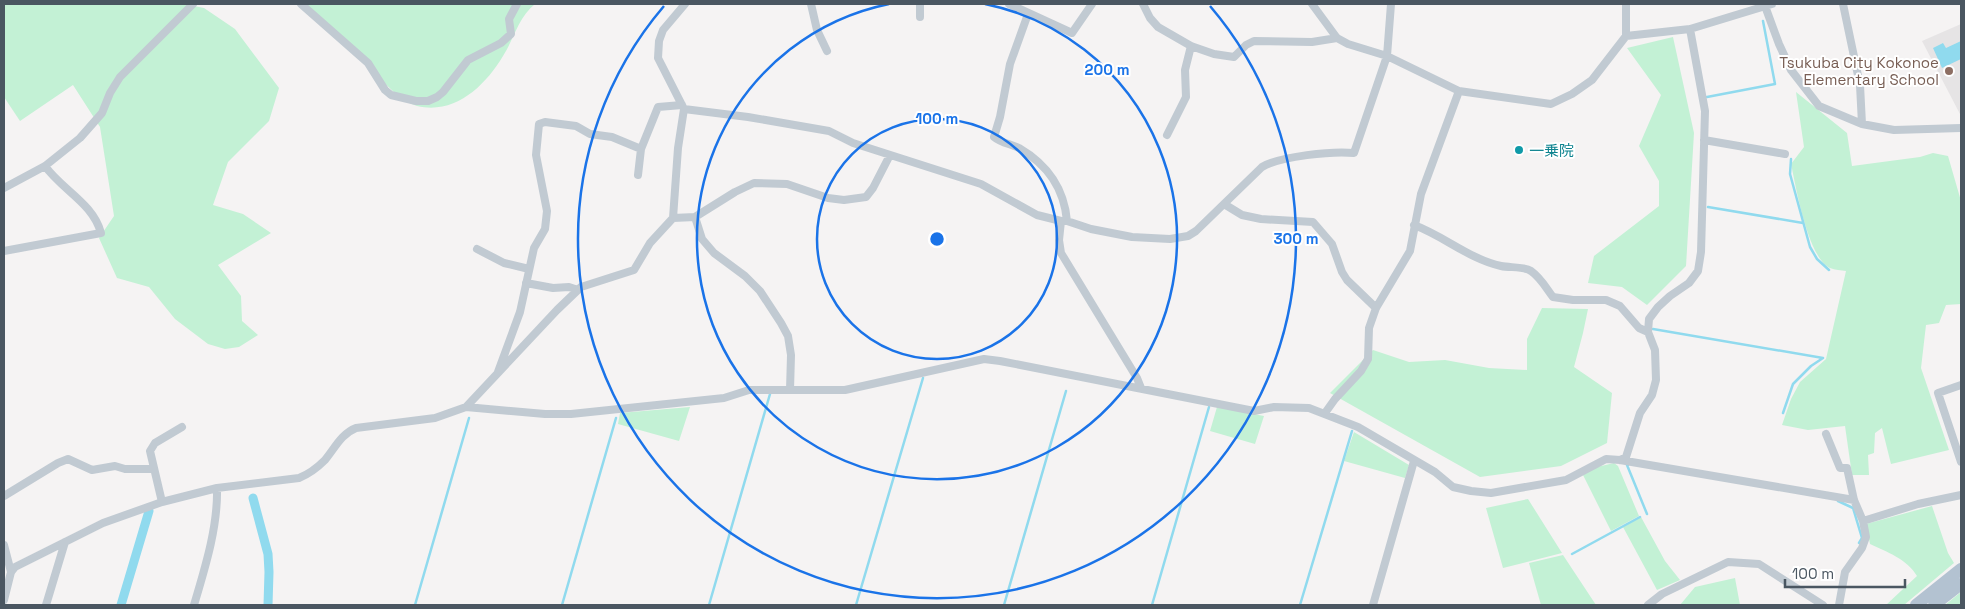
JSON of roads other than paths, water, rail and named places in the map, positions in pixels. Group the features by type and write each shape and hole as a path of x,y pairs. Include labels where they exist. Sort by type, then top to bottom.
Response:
{"main road":[{"path":"1916,605 1961,569"},
{"path":"1934,605 1961,584"}],"street":[{"path":"4,188 45,166 80,138 102,113 110,93 120,77 193,4"},
{"path":"301,4 368,63 385,90 391,95 416,101 428,101 437,97 468,60 487,52 506,39 510,34 508,19 517,4"},
{"path":"811,4 817,30 827,51"},
{"path":"920,4 920,17"},
{"path":"1009,4 1072,33 1092,4"},
{"path":"1143,4 1150,18 1158,27 1191,46 1214,54 1234,57 1246,45 1254,41 1312,42 1337,38"},
{"path":"1312,4 1337,38 1348,44 1388,56 1459,91 1551,104 1572,94 1592,80 1626,36 1626,4"},
{"path":"638,175 642,149 658,107 683,107 829,131 853,143 981,184 1037,215 1091,229 1132,237 1170,239 1188,236 1262,167 1272,162 1293,158 1354,153 1388,56 1391,4"},
{"path":"1844,4 1860,86 1862,124"},
{"path":"466,407 556,310 581,287 634,270 650,243 673,218 683,107 658,58 659,41 664,30 682,5"},
{"path":"1626,36 1690,30 1768,5 1779,44 1791,70 1819,106 1862,124 1894,130 1961,128"},
{"path":"1028,14 1010,64 1000,117 994,137 1018,148 1047,171 1061,192 1065,204 1064,221 1059,240 1062,253 1137,378 1141,388"},
{"path":"1620,460 1626,457 1640,413 1652,395 1656,380 1655,350 1648,332 1649,319 1670,296 1689,284 1698,271 1702,252 1705,111 1690,30"},
{"path":"1166,135 1186,97 1184,70 1191,46"},
{"path":"1325,413 1362,371 1368,359 1369,328 1376,308 1410,251 1421,194 1459,91"},
{"path":"496,376 520,312 534,248 545,229 547,211 536,155 539,124 545,122 576,126 590,134 612,137 642,149"},
{"path":"1704,140 1785,154"},
{"path":"673,218 696,217 735,192 754,183 788,184 836,199 866,197 873,188 890,155"},
{"path":"4,251 101,233 84,203 60,184 45,166"},
{"path":"1224,204 1242,215 1261,219 1313,222 1332,244 1342,272 1347,280 1376,308"},
{"path":"696,217 702,239 714,253 745,276 760,291 781,323 788,336 791,355 790,390"},
{"path":"1414,225 1430,231 1456,248 1481,259 1500,266 1529,270 1539,277 1553,298 1606,300 1620,306 1640,328 1648,332"},
{"path":"477,249 504,263 529,269"},
{"path":"526,283 552,288 569,287 578,290"},
{"path":"4,600 14,567 64,542 120,516 162,502 217,488 299,478 310,474 347,432 356,428 435,418 466,407 545,414 571,414 724,398 749,390 844,390 984,360 1000,361 1254,411 1284,406 1309,408 1358,427 1435,472 1453,487 1471,491 1491,493 1566,480 1606,460 1620,460 1854,500"},
{"path":"1961,384 1938,393 1961,462"},
{"path":"162,502 150,451 154,443 182,427"},
{"path":"1826,434 1840,468 1847,468 1854,500 1863,521 1866,537 1862,548 1845,572 1839,605"},
{"path":"4,496 58,463 68,459 92,470 115,466 125,469 154,469"},
{"path":"1373,605 1414,461"},
{"path":"194,605 206,562 218,503 217,488"},
{"path":"1863,521 1918,504 1961,495"},
{"path":"46,605 64,542"},
{"path":"4,545 11,572"},
{"path":"1648,605 1662,594 1728,562 1759,564 1823,605"}],"water":[{"path":"1961,41 1961,59 1942,68 1933,48 1943,43 1946,48"}],"waterway":[{"path":"1707,97 1775,84 1763,21"},
{"path":"1791,159 1790,174 1810,247 1817,259 1829,270"},
{"path":"1708,207 1803,223"},
{"path":"1653,329 1823,358 1811,366 1793,384 1783,413"},
{"path":"856,605 923,378"},
{"path":"1004,605 1066,391"},
{"path":"709,605 770,394"},
{"path":"1152,605 1209,407"},
{"path":"415,605 469,418"},
{"path":"562,605 616,418"},
{"path":"1300,605 1352,431"},
{"path":"1628,465 1647,514"},
{"path":"253,498 268,554 268,605"},
{"path":"1838,501 1853,508 1862,538 1859,543"},
{"path":"121,605 149,511"},
{"path":"1572,554 1640,517"}],"place":[{"name":"Tsukuba City Kokonoe Elementary School","path":"1949,71"},
{"name":"一乗院","path":"1519,150"}]}
